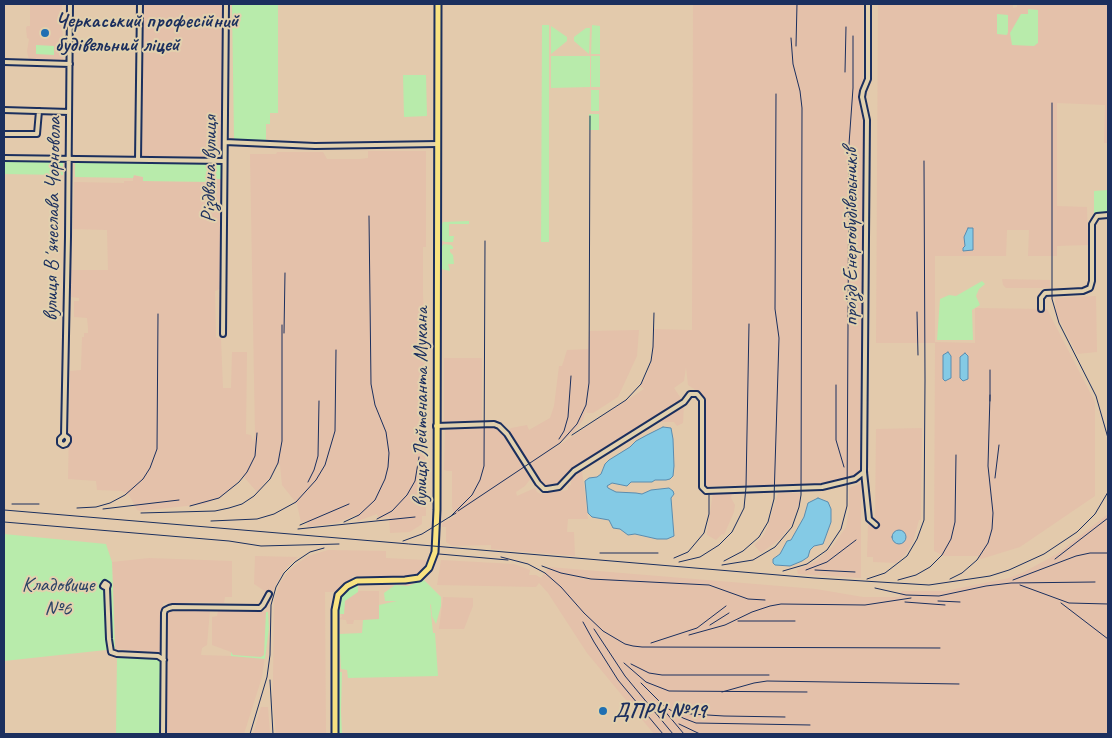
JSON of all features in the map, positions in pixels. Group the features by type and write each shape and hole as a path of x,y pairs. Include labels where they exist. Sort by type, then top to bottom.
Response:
{"main road":[{"name":"вулиця Лейтенанта Мукана","path":"335,734 336,599 344,588 354,582 411,580 423,576 434,558 436,542 438,4"}],"street":[{"name":"вулиця Вʼячеслава Чорновола","path":"64,436 70,4"},
{"path":"138,160 140,4"},
{"name":"Різдвяна вулиця","path":"223,334 226,4"},
{"name":"проїзд Енергобудівельників","path":"868,4 868,80 862,97 867,120 864,472 869,519 876,525"},
{"path":"4,62 70,64"},
{"path":"4,110 69,112"},
{"path":"4,134 38,134 39,112"},
{"path":"225,142 315,146 438,144"},
{"path":"4,158 224,161"},
{"path":"1041,309 1041,298 1045,292 1083,291 1090,288 1092,281 1092,224 1097,216 1108,215"},
{"path":"436,426 494,424 499,426 507,434 538,483 544,489 547,489 559,487 574,471 684,402 690,394 697,394 702,400 702,487 706,491 822,487 855,479 864,472"},
{"path":"107,588 108,639 111,652 158,656 164,660"},
{"path":"163,734 164,613 169,608 260,608 264,605 269,594"}],"shaded area":[{"name":"Черкаський професійний будівельний ліцей","path":"30,4 62,4 63,62 29,60 27,51 29,39 27,38 26,28 30,26"},
{"path":"144,4 224,4 220,157 142,156"},
{"path":"693,4 863,4 863,82 859,90 859,104 863,119 862,471 857,476 827,484 705,486 703,395 688,385 686,367 684,381 674,388 682,400 606,448 558,486 545,488 541,486 540,480 533,468 508,431 511,428 527,425 529,430 550,418 554,406 559,366 562,366 567,350 588,349 589,331 639,330 637,356 618,397 593,413 587,413 586,409 583,420 574,432 550,451 644,389 640,386 652,360 654,329 692,330"},
{"path":"878,4 1013,4 1013,8 1017,7 1017,4 1108,4 1108,143 1104,143 1105,105 1057,103 1057,206 1087,207 1088,245 1057,246 1057,256 1028,256 1029,230 1007,230 1006,256 935,256 935,342 975,343 975,308 1047,309 1095,402 1095,496 1020,547 981,559 978,556 944,556 934,551 935,343 876,343"},
{"path":"368,151 426,151 426,247 423,247 423,294 424,317 426,319 425,417 428,418 425,446 426,516 422,516 422,524 410,532 390,533 389,516 379,519 377,514 358,521 356,515 336,523 307,527 308,521 301,522 297,504 282,485 280,465 277,464 271,476 257,492 243,476 221,497 205,504 140,511 137,510 129,495 122,491 97,490 96,481 68,479 70,371 81,370 82,337 84,337 84,333 88,333 87,318 74,317 74,301 79,301 79,298 71,297 71,270 108,270 107,230 73,229 74,182 124,183 124,181 133,181 133,175 143,177 144,181 213,182 213,179 221,179 220,289 215,291 216,337 221,339 223,388 231,388 232,352 247,352 246,434 251,435 253,442 255,435 250,154 323,152 327,159 360,159 368,158"},
{"path":"1002,279 1050,280 1050,288 1006,288 1003,285"},
{"path":"1096,296 1097,352 1077,354 1056,313 1055,298"},
{"path":"444,358 482,358 482,425 444,426"},
{"path":"684,404 683,423 677,426 674,422 660,422 660,419"},
{"path":"496,426 503,431 532,477 525,486 516,492 517,496 535,488 541,494 568,490 568,486 571,485 571,478 582,471 588,519 568,519 567,532 574,532 575,556 491,549 491,545 452,546 446,542 446,527 442,527 442,523 455,516 452,507 452,471 444,470 445,428"},
{"path":"922,428 921,520 919,520 913,542 905,555 896,563 873,562 873,557 867,557 868,525 875,522 876,429"},
{"path":"861,483 861,578 798,574 797,570 816,561 832,547 846,527 849,510 849,488"},
{"path":"713,493 732,493 731,498 735,505 724,535 722,534 716,540 707,535"},
{"path":"778,493 800,493 800,500 790,527 780,539 761,553 754,545 763,536 768,526"},
{"path":"1108,514 1108,734 654,734 587,653 548,593 539,583 536,587 437,585 441,560 514,564 530,570 529,575 536,575 541,578 549,567 816,589 863,597 899,597 902,591 945,591 1009,578 1022,573 1057,554"},
{"path":"328,550 386,551 386,558 426,560 426,563 416,576 352,576 337,592 325,592 326,734 276,734 272,700 274,599 280,583 294,566 308,556"},
{"path":"255,556 298,557 280,577 270,597 254,584"},
{"path":"149,558 232,561 232,597 225,597 224,603 193,602 186,603 186,605 163,603 162,653 115,649 112,562"},
{"path":"359,591 379,591 379,620 354,620 353,624 347,624 346,620 338,619 342,617 338,602"},
{"path":"443,597 473,598 473,606 464,629 439,629"},
{"path":"238,609 268,612 269,628 262,677 244,734 166,734 167,612 210,610 207,645 202,648 201,655 231,656 231,652 212,645 212,617 217,616 218,611 236,611"},
{"path":"261,707 268,707 270,734 253,734"}],"green space":[{"path":"232,4 278,4 278,113 270,113 270,124 266,124 266,140 234,140"},
{"path":"1028,9 1038,10 1038,43 1034,46 1012,45 1010,33 1021,14 1028,14"},
{"path":"997,14 1008,15 1007,35 997,34"},
{"path":"542,25 549,25 549,242 541,242"},
{"path":"592,25 600,26 600,54 591,54"},
{"path":"551,26 567,37 567,41 551,54"},
{"path":"586,28 590,28 589,54 574,41 574,37"},
{"path":"36,45 54,46 54,55 36,54"},
{"path":"551,56 590,56 590,87 551,88"},
{"path":"591,56 600,56 600,87 591,87"},
{"path":"403,75 426,75 427,116 404,117"},
{"path":"591,90 599,90 599,111 591,111"},
{"path":"589,114 599,114 599,130 589,130"},
{"path":"4,159 63,160 63,175 4,174"},
{"path":"75,161 218,162 221,165 221,179 214,179 213,182 143,181 143,177 134,175 133,178 75,177"},
{"path":"1108,190 1108,213 1094,213 1094,191"},
{"path":"469,221 469,224 449,224 449,236 454,236 453,242 441,240 440,230 443,222"},
{"path":"444,244 453,247 453,249 450,249 450,252 453,255 454,264 448,264 450,271 441,269 440,248"},
{"path":"982,281 985,284 979,289 976,296 980,305 972,310 973,340 937,340 940,299 949,295 956,296"},
{"name":"Кладовище №6","path":"4,534 106,544 112,562 115,649 4,661"},
{"path":"424,580 441,597 441,606 436,624 432,616 430,604 433,633 435,633 438,676 348,678 347,670 341,669 339,634 362,633 363,620 379,619 379,605 397,601 385,601 384,593 395,585 408,586"},
{"path":"355,584 358,585 358,592 345,601 344,614 339,614 337,611 339,598 348,587"},
{"path":"266,612 268,612 269,628 265,659 231,656 231,652 233,655 261,657 264,655"},
{"path":"117,657 161,658 160,734 116,734"},
{"path":"336,672 342,672 342,734 337,734"}],"water":[{"path":"968,228 973,228 973,250 963,251 965,246 964,237"},
{"path":"948,352 951,356 951,378 945,381 943,379 943,355"},
{"path":"965,353 968,356 968,379 963,381 960,378 960,357"},
{"path":"663,427 671,428 673,439 673,476 670,479 652,482 631,482 627,486 612,483 607,486 616,492 642,494 651,490 669,488 674,494 671,498 674,536 667,539 657,539 635,534 628,535 620,529 613,528 609,520 592,517 588,513 585,481 601,474 609,460 636,441"},
{"path":"818,498 828,502 831,509 831,522 823,544 814,546 810,550 808,557 802,561 790,566 775,565 773,559 780,554 787,541 791,540 804,517 808,503"},
{"path":"896,530 902,530 906,537 902,544 896,544 892,540 892,534"}],"railway":[{"path":"796,46 797,4"},
{"path":"845,72 846,27"},
{"path":"783,571 807,564 827,550 841,529 847,506 849,144 853,88 853,36"},
{"path":"722,565 753,560 775,547 792,527 801,495 802,108 793,64 791,38"},
{"path":"724,561 743,551 759,537 768,522 774,499 779,338 775,309 776,94"},
{"path":"1052,103 1052,299 1059,323 1096,396 1108,438"},
{"path":"458,511 560,443 577,424 586,405 589,383 590,116"},
{"path":"867,579 885,573 907,556 917,539 924,520 924,161"},
{"path":"344,522 359,515 375,500 385,479 388,467 389,453 386,432 375,405 371,384 369,216"},
{"path":"450,517 472,495 480,480 484,466 485,241"},
{"path":"284,333 285,273"},
{"path":"917,312 918,355"},
{"path":"572,435 626,400 641,384 651,361 654,313"},
{"path":"77,508 96,507 110,503 125,495 143,479 150,468 157,449 158,314"},
{"path":"679,562 700,557 719,545 732,532 744,508 749,324"},
{"path":"141,513 215,511 229,508 242,504 254,496 270,479 278,463 282,441 282,325"},
{"path":"211,521 257,519 274,514 296,502 316,480 325,465 335,431 336,350"},
{"path":"990,370 990,401"},
{"path":"559,439 564,431 568,417 571,376"},
{"path":"836,385 836,440 844,467"},
{"path":"950,579 962,573 977,560 988,543 992,529 993,513 988,466 990,395"},
{"path":"308,482 318,456 319,401"},
{"path":"190,506 219,498 239,482 247,472 255,456 257,433"},
{"path":"995,478 999,445"},
{"path":"898,580 916,575 930,567 942,555 951,539 955,522 956,455"},
{"path":"377,519 392,511 407,495 415,481 419,457"},
{"path":"4,510 814,578 929,585 990,576 1009,570 1044,554 1077,532 1095,514 1108,492"},
{"path":"674,558 688,552 704,533 709,514 709,495"},
{"path":"103,509 179,500"},
{"path":"12,504 39,504"},
{"path":"300,525 349,504"},
{"path":"403,541 422,534 456,513"},
{"path":"298,529 415,517"},
{"path":"1055,559 1108,518"},
{"path":"4,522 229,541 261,546 339,544"},
{"path":"806,570 827,562 856,540"},
{"path":"250,734 267,677 270,655 271,605 276,587 284,573 295,562 310,552 324,548"},
{"path":"600,553 658,553"},
{"path":"1013,580 1076,556 1090,553 1108,553"},
{"path":"439,554 508,560"},
{"path":"501,557 528,564 545,573 603,631 625,644 633,646 940,648"},
{"path":"542,566 561,573 591,579 709,585 748,599 765,600"},
{"path":"815,570 855,572"},
{"path":"875,588 906,595 939,596 1011,583 1095,582"},
{"path":"1020,585 1069,603 1108,604"},
{"path":"689,635 725,625 752,612 781,604 865,605 911,598"},
{"path":"938,601 960,602"},
{"path":"905,602 945,605"},
{"path":"1061,603 1108,639"},
{"path":"651,643 697,628 726,606"},
{"path":"710,625 729,613"},
{"path":"738,621 795,621"},
{"path":"583,622 618,680 663,734"},
{"path":"594,629 625,676 673,734"},
{"path":"624,663 646,682 669,691 807,692"},
{"path":"631,664 649,673 662,675 769,675"},
{"path":"270,680 273,734"},
{"path":"722,692 767,681 959,684"},
{"path":"641,683 664,706 683,718 696,723 810,725"},
{"path":"663,709 684,734"},
{"path":"678,711 691,714 724,716 785,717"},
{"path":"679,724 700,734"}],"place":[{"name":"Черкаський професійний будівельний ліцей","path":"45,33"},
{"name":"ДПРЧ №19","path":"603,711"}]}
